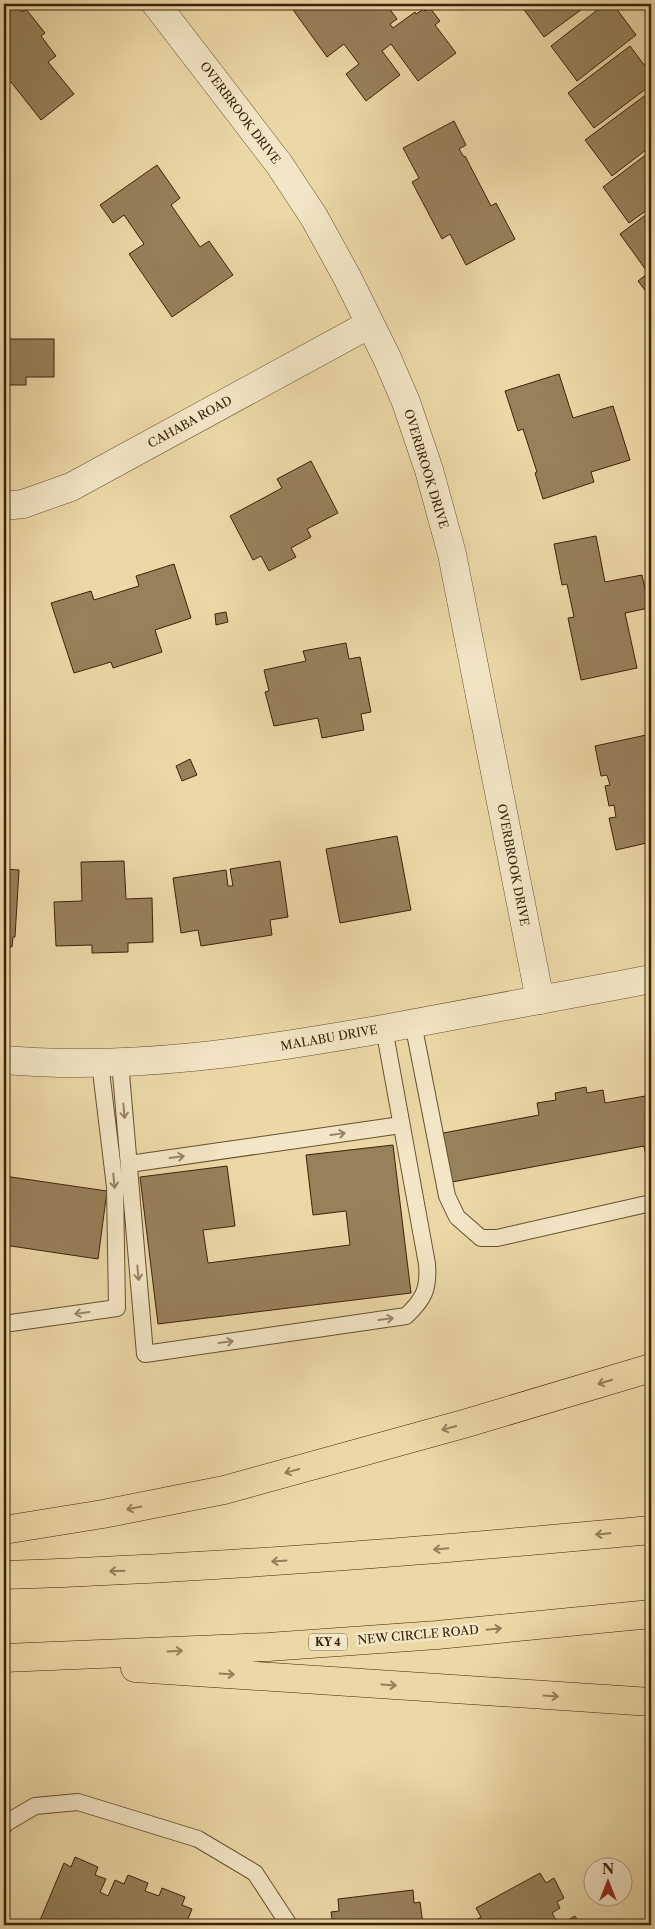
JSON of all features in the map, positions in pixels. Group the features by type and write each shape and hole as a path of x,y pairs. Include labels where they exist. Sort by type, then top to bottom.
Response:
{"highway":[{"path":"4,1530 103,1514 224,1490 467,1423 651,1368"},
{"path":"4,1575 122,1571 290,1561 651,1530"},
{"name":"NEW CIRCLE ROAD","path":"4,1658 278,1646 437,1635 651,1614"},
{"path":"4,1658 651,1702"}],"street":[{"name":"OVERBROOK DRIVE","path":"156,4 284,172 314,217 347,277 387,358 406,402 452,554 540,1000"},
{"name":"CAHABA ROAD","path":"4,506 24,504 72,487 370,324"},
{"name":"MALABU DRIVE","path":"4,1060 110,1063 158,1061 228,1054 315,1041 651,979"}],"lane":[{"path":"413,1023 447,1196 457,1216 481,1238 497,1238 651,1203"},
{"path":"110,1063 129,1164 145,1354 406,1316 418,1304 428,1282 384,1028"},
{"path":"4,1324 117,1308 110,1063"},
{"path":"129,1164 401,1124"},
{"path":"4,1826 35,1806 78,1802 198,1839 255,1873 289,1925"}],"building":[{"path":"4,4 15,4 22,12 26,9 45,33 41,36 56,56 48,62 74,94 41,120 11,82 4,87"},
{"path":"296,4 386,4 397,19 390,24 393,28 415,12 416,14 430,8 440,21 435,25 456,53 418,81 391,44 382,51 400,75 366,101 346,74 359,64 344,44 327,57 291,7"},
{"path":"520,4 589,4 544,37"},
{"path":"605,4 613,4 636,35 577,81 551,46"},
{"path":"630,46 651,74 651,85 594,128 568,93"},
{"path":"647,94 651,99 651,146 612,176 585,140"},
{"path":"454,121 466,145 459,149 465,156 491,206 496,203 515,239 466,265 450,234 442,239 412,182 419,178 403,148"},
{"path":"651,151 651,207 629,223 603,187"},
{"path":"157,165 180,198 171,205 200,247 209,241 233,275 172,317 129,254 144,244 124,215 113,223 100,205"},
{"path":"651,211 651,266 646,270 620,234"},
{"path":"651,271 651,298 638,281"},
{"path":"4,339 54,339 54,377 26,377 26,385 4,385"},
{"path":"559,374 573,418 613,406 630,460 591,472 594,482 543,499 535,473 537,472 523,429 518,431 505,391"},
{"path":"311,461 338,513 307,529 311,537 291,548 296,557 269,571 261,556 253,560 230,516 282,488 277,479"},
{"path":"596,536 605,582 642,575 649,608 625,613 637,668 581,680 568,618 574,617 567,584 562,585 554,544"},
{"path":"174,564 191,618 155,630 162,652 113,668 111,662 74,673 51,603 91,591 94,600 139,586 136,576"},
{"path":"226,612 228,622 216,625 215,614"},
{"path":"346,643 349,659 360,657 371,712 361,714 364,730 322,738 318,718 274,726 265,692 269,691 264,670 306,661 303,651"},
{"path":"651,734 651,842 616,850 609,818 616,817 614,805 609,806 605,786 610,785 607,775 601,776 595,746"},
{"path":"190,759 197,775 182,781 176,766"},
{"path":"397,836 411,910 340,923 326,849"},
{"path":"124,861 126,899 152,898 153,942 128,943 128,952 92,953 92,945 56,946 54,902 82,901 81,862"},
{"path":"280,861 288,917 270,920 272,935 201,946 198,930 181,933 173,878 226,870 228,886 233,886 230,869"},
{"path":"4,869 19,870 15,937 13,937 12,947 4,946"},
{"path":"586,1087 587,1093 603,1090 605,1103 651,1095 651,1155 646,1156 644,1146 447,1183 438,1134 539,1115 537,1103 556,1100 555,1093"},
{"path":"393,1145 411,1293 158,1324 140,1177 227,1166 235,1226 203,1230 208,1263 350,1245 346,1211 313,1215 306,1155"},
{"path":"4,1176 107,1191 98,1259 4,1245"},
{"path":"75,1857 98,1867 95,1875 106,1879 100,1892 108,1896 115,1880 124,1884 128,1875 148,1883 145,1891 159,1896 162,1888 185,1897 182,1905 192,1909 186,1924 188,1925 96,1925 89,1922 87,1925 38,1925 64,1863 71,1867"},
{"path":"540,1873 546,1883 554,1878 564,1898 557,1902 560,1908 552,1913 559,1925 476,1925 474,1921 481,1917 476,1908"},
{"path":"413,1890 414,1903 420,1902 423,1924 333,1925 331,1912 339,1911 338,1899"},
{"path":"575,1916 579,1923 584,1920 587,1925 559,1925"}]}
